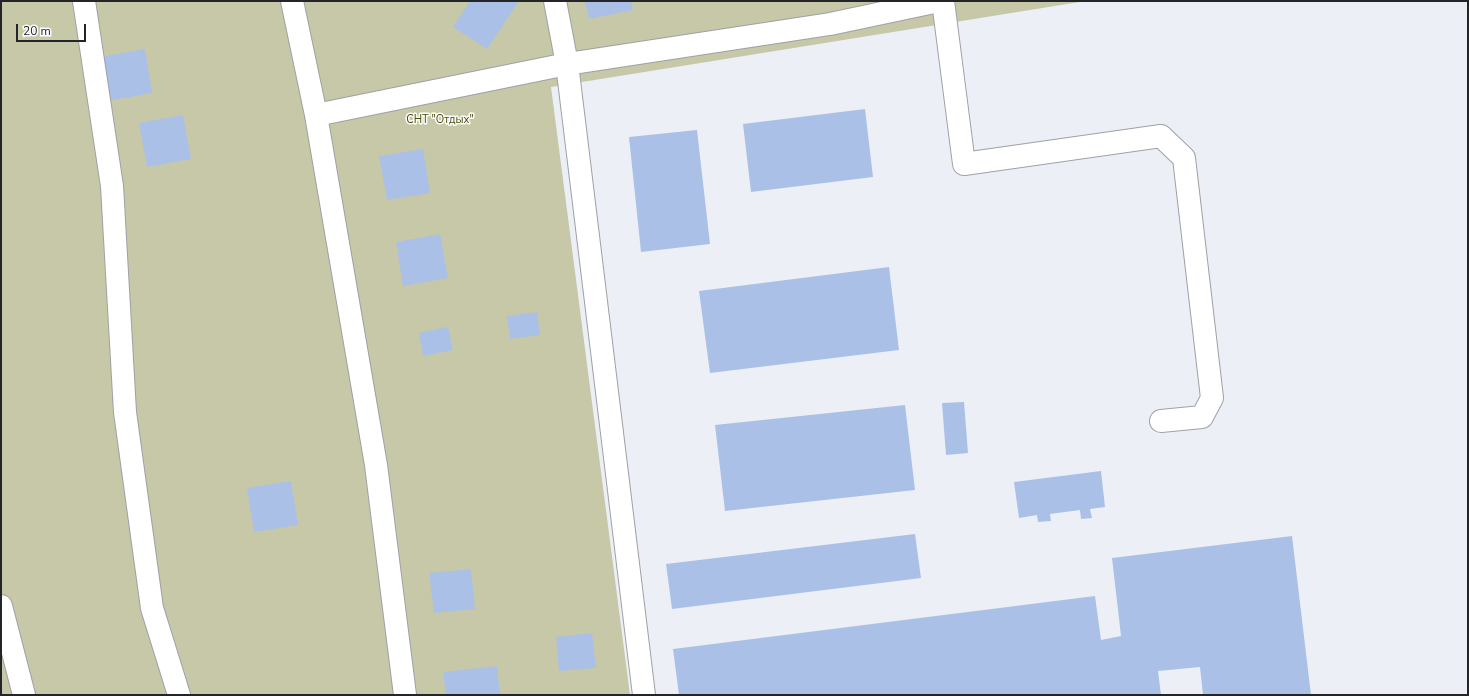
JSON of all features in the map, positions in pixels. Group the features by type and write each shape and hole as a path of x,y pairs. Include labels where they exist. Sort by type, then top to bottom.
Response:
{"lane":[{"path":"84,1 112,186 125,412 128,436 152,608 179,695"},
{"path":"292,1 316,115 376,465 405,695"},
{"path":"555,1 567,64 644,695"},
{"path":"316,115 567,64 830,24 939,1"},
{"path":"943,1 964,164 1162,136 1184,158 1212,398 1202,417 1162,421"},
{"path":"1,606 24,695"}],"green space":[{"name":"СНТ \"Отдых\"","path":"1,1 1086,1 551,87 630,695 1,695"}],"building":[{"path":"470,1 519,1 487,49 453,27"},
{"path":"585,1 631,1 633,10 589,19"},
{"path":"145,49 152,93 108,101 100,57"},
{"path":"865,109 873,177 751,192 743,124"},
{"path":"183,115 191,159 147,167 139,123"},
{"path":"697,130 710,244 641,252 629,137"},
{"path":"423,149 430,193 387,200 379,156"},
{"path":"440,234 448,278 403,286 396,242"},
{"path":"889,267 899,350 710,373 699,291"},
{"path":"537,312 540,335 510,339 507,316"},
{"path":"448,327 453,350 423,356 419,333"},
{"path":"964,402 968,453 946,455 942,403"},
{"path":"905,405 915,490 725,511 715,425"},
{"path":"1101,471 1105,507 1090,509 1092,518 1081,519 1080,510 1050,514 1051,521 1038,522 1037,515 1019,518 1014,482"},
{"path":"291,481 298,525 254,532 247,488"},
{"path":"915,534 921,578 672,609 666,564"},
{"path":"1292,536 1311,695 1203,695 1200,667 1158,671 1161,695 679,695 673,649 1095,596 1101,640 1121,636 1112,558"},
{"path":"471,569 475,609 434,613 429,573"},
{"path":"592,633 596,668 559,671 556,637"},
{"path":"497,666 500,695 446,695 443,672"}]}
